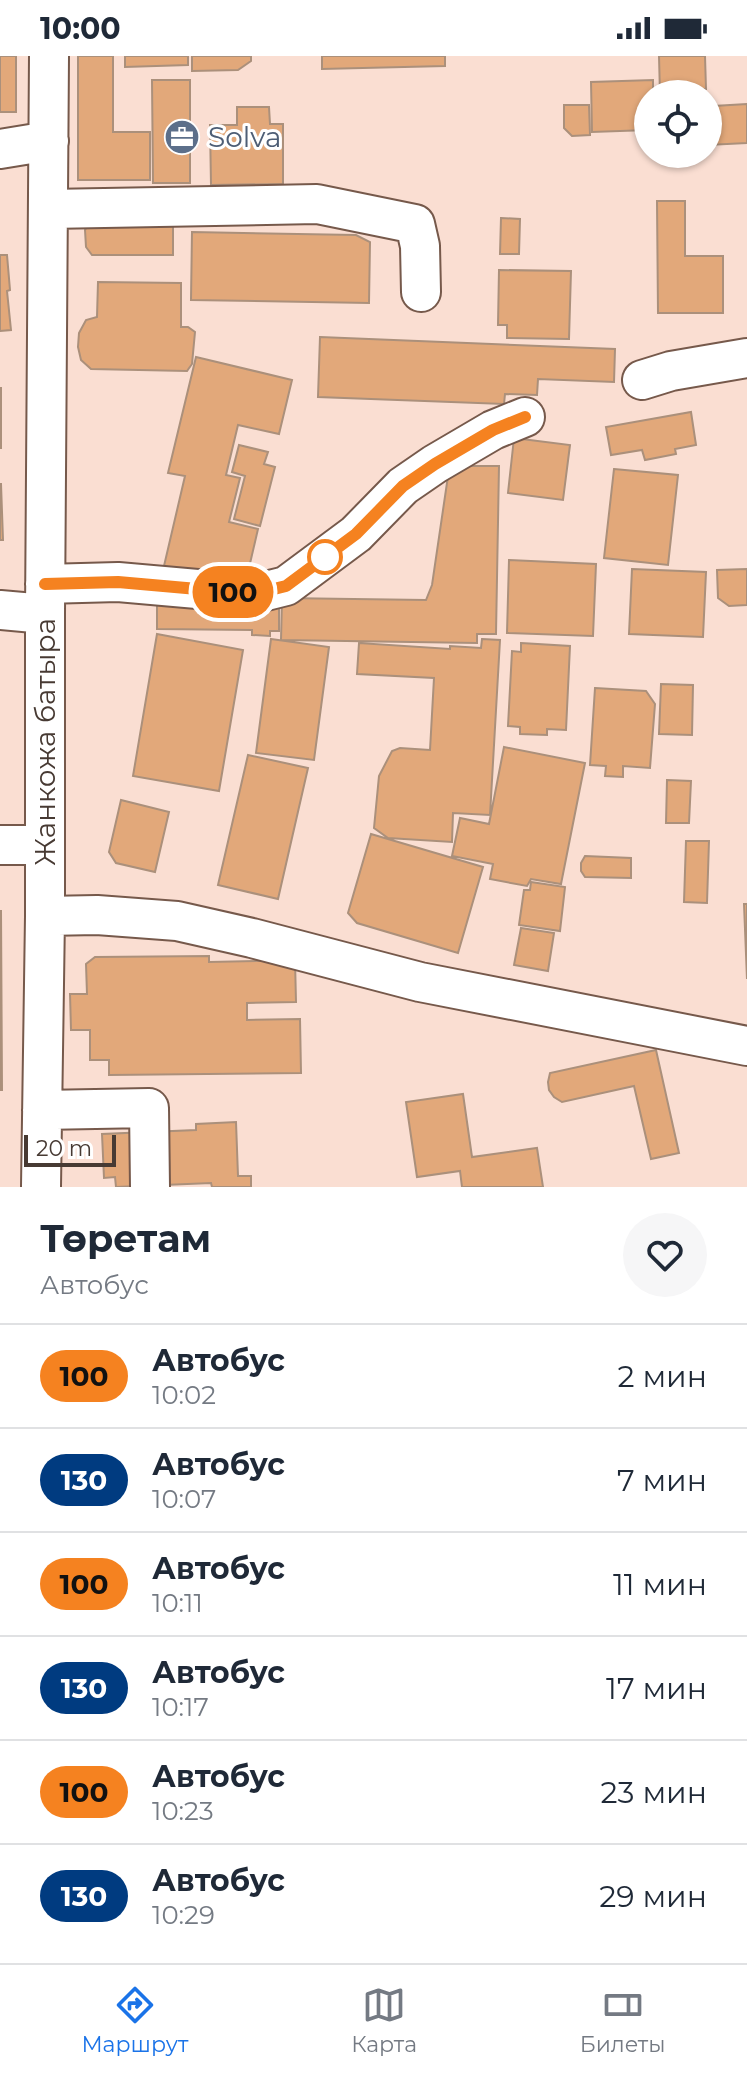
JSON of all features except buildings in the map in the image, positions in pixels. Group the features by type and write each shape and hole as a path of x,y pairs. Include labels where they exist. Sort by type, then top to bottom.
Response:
{"street":[{"name":"Жанкожа батыра","path":"41,1187 49,56"},
{"path":"0,149 49,141"},
{"path":"49,209 317,204 415,224 420,246 421,292"},
{"path":"642,380 671,371 747,358"},
{"path":"0,610 118,582 254,594 286,586 356,534 403,486 493,430 525,417"},
{"path":"0,845 44,845"},
{"path":"45,916 97,915 177,921 420,982 747,1046"},
{"path":"42,1110 149,1108 150,1187"}],"bus line":[{"name":"100","path":"45,584 118,582 254,594 286,586 356,534 403,486 493,430 525,417"}],"place":[{"name":"Solva","path":"182,137"}]}
